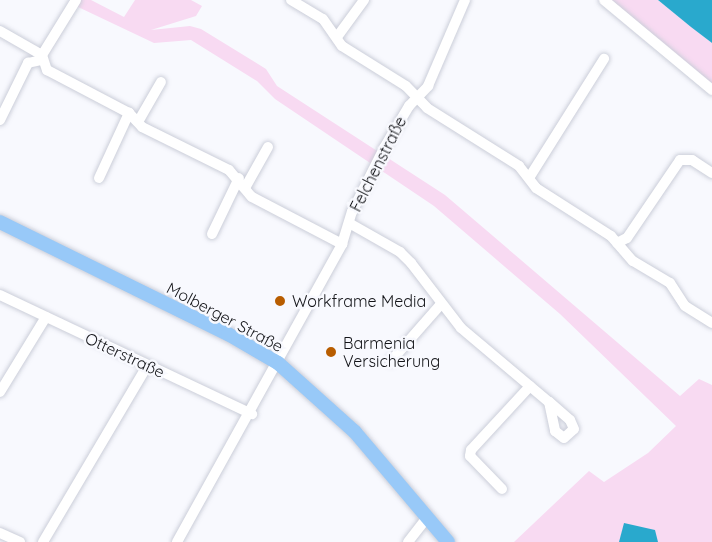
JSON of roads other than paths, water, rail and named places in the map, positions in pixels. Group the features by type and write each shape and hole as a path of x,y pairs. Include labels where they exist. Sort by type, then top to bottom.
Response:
{"main road":[{"name":"Molberger Straße","path":"0,222 228,334 278,363 355,432 426,519 448,542"}],"street":[{"path":"0,120 28,63 41,57 76,0"},
{"path":"291,0 323,19 342,46 406,86 427,108 519,166 536,188 617,243 633,261 670,283 686,306 712,323"},
{"path":"337,37 364,0"},
{"name":"Felchenstraße","path":"177,542 252,414 342,244 375,164 409,106 428,86 465,0"},
{"path":"604,0 712,90"},
{"path":"0,30 41,57 47,70 129,113 138,122 238,178 252,197 342,244"},
{"path":"529,178 604,59"},
{"path":"138,122 161,82"},
{"path":"99,178 129,113"},
{"path":"245,188 268,147"},
{"path":"617,243 627,238 680,160 692,160 712,173"},
{"path":"212,234 238,178"},
{"path":"350,223 400,252 461,328 549,402"},
{"name":"Otterstraße","path":"0,295 252,414"},
{"path":"391,361 441,304"},
{"path":"0,392 46,317"},
{"path":"43,542 147,366"},
{"path":"502,489 470,456 471,450 530,386"},
{"path":"408,542 426,519"},
{"path":"0,533 20,542"}],"water":[{"path":"658,0 712,0 712,43 691,27"},
{"path":"624,523 655,530 658,542 619,542"}],"place":[{"name":"Workframe Media","path":"280,301"},
{"name":"Barmenia Versicherung","path":"331,352"}]}
